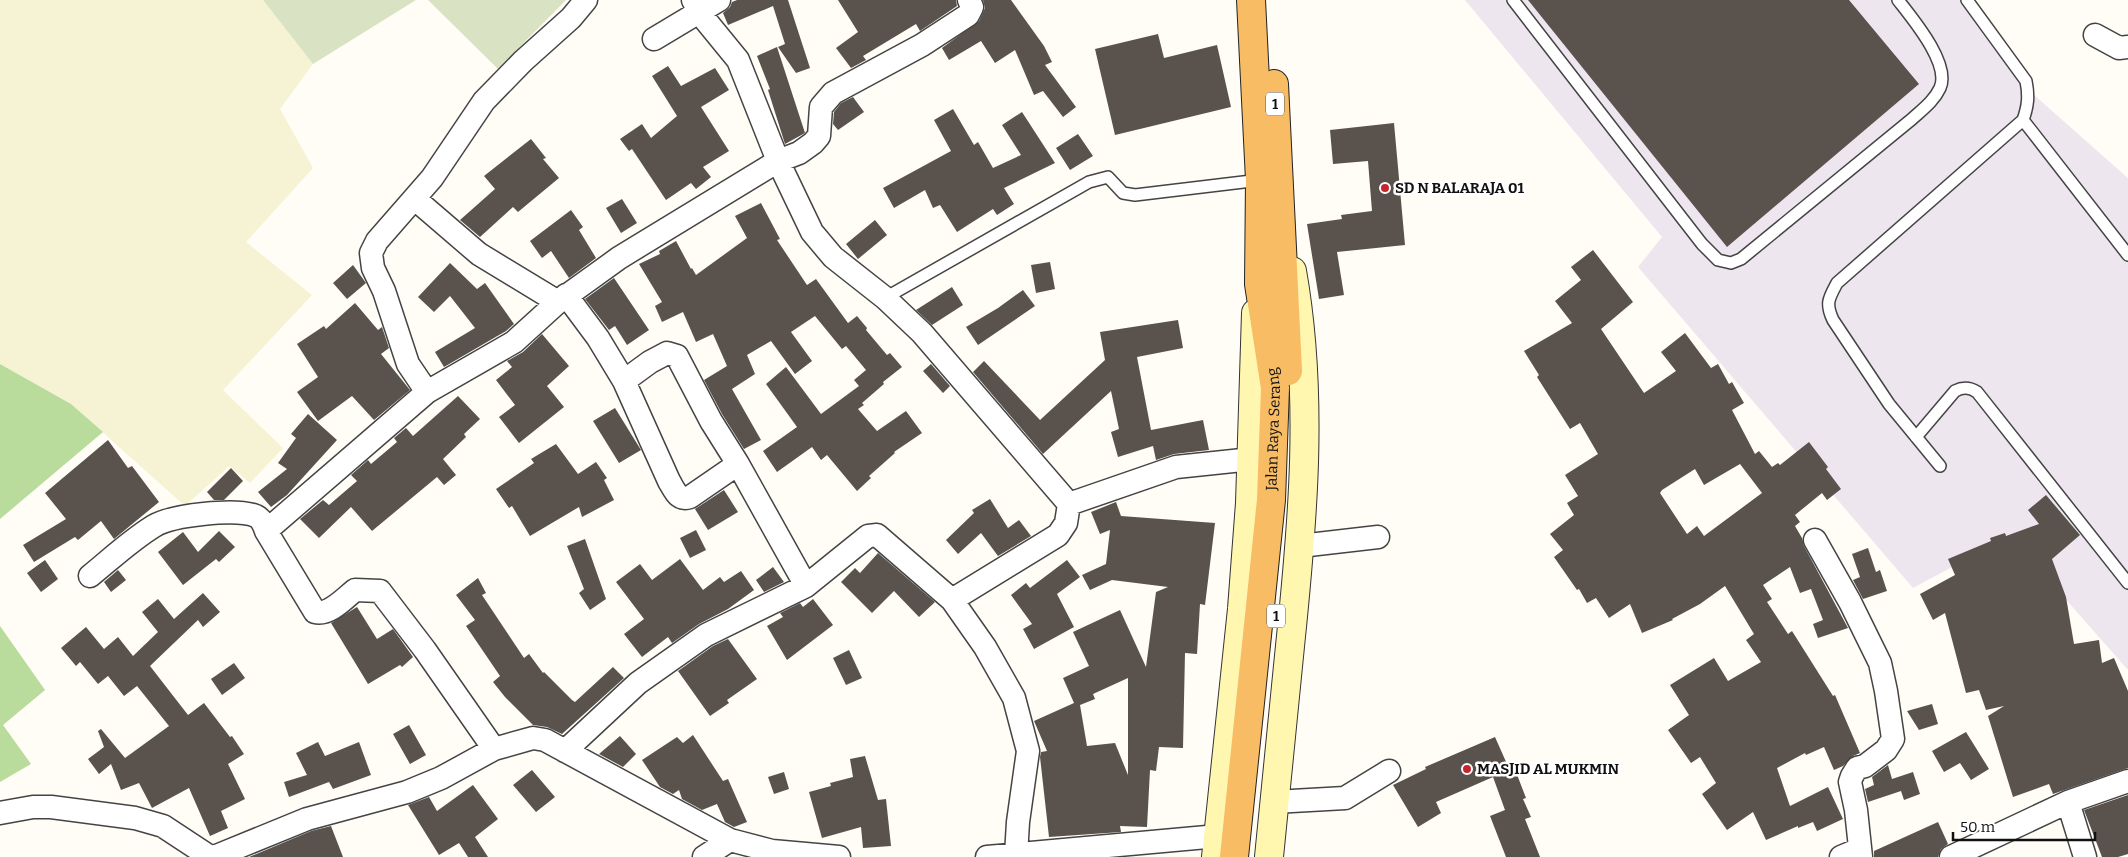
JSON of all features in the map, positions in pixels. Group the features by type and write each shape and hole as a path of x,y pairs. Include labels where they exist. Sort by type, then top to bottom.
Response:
{"highway":[{"name":"Jalan Raya Serang","path":"1251,0 1260,180 1270,208"},
{"name":"Jalan Raya Serang","path":"1251,857 1277,605 1282,388 1270,208 1269,0"},
{"name":"Jalan Raya Serang","path":"1234,857 1282,388"}],"main road":[{"path":"1217,846 1242,609 1270,208"},
{"path":"1269,857 1300,546 1306,400 1300,314 1270,208"}],"street":[{"path":"427,392 408,364 384,291 374,268 371,253 377,241 432,178 484,101 523,61 571,18 586,0"},
{"path":"654,39 696,6 719,0"},
{"path":"266,531 427,392 514,342 562,298 619,258 778,161 798,153 813,143 819,136 821,107 833,93 922,45 968,14 972,7 969,0"},
{"path":"696,6 738,60 778,161 812,232 833,257 885,298 922,333 1069,504 1066,523 1058,535 952,600"},
{"path":"2094,35 2119,48 2128,47"},
{"path":"415,199 479,254 562,298 598,338 624,381 669,481 678,496 690,497 738,464"},
{"path":"624,381 650,362 667,353 677,356 686,369 702,406 738,464 806,586"},
{"path":"1069,504 1176,467 1252,459"},
{"path":"90,576 123,548 155,525 184,516 241,514 256,516 263,521 266,531 315,612 321,613 329,610 355,590 364,589 380,592 425,650 494,749"},
{"path":"565,751 638,683 706,635 806,586 863,539 873,534 877,535 952,600 985,647 1014,698 1028,750 1018,822 1016,855"},
{"path":"1300,546 1378,536"},
{"path":"1815,540 1850,602 1880,664 1893,739 1886,750 1865,766 1857,768 1850,782 1856,810 1854,854"},
{"path":"0,813 34,807 52,807 135,818 163,826 191,852 214,857 307,819 408,792 441,778 494,749 533,738 545,740 730,840 772,851 839,857"},
{"path":"1274,802 1345,798 1389,771"},
{"path":"1951,857 2068,802 2128,781"},
{"path":"2068,802 2085,857"},
{"path":"704,857 730,840"},
{"path":"987,857 1217,846"}],"lane":[{"path":"1513,0 1702,244 1718,260 1731,263 1741,259 1934,99 1942,85 1940,66 1928,38 1898,0"},
{"path":"1940,466 1889,404 1827,308 1837,283 2023,120 2028,105 2029,93 2026,81 1967,0"},
{"path":"2023,120 2128,255"},
{"path":"885,298 1089,182 1108,177 1123,193 1135,195 1260,180"},
{"path":"1916,437 1955,391 1961,388 1970,388 1977,392 2128,584"}],"shaded area":[{"path":"0,0 263,0 313,64 280,109 313,168 246,242 312,295 223,390 283,448 250,483 229,466 185,506 71,404 0,364"},
{"path":"1465,0 1964,0 2034,95 2128,178 2128,670 2010,536 1913,588 1638,267 1662,237"}],"green space":[{"path":"263,0 416,0 313,64"},
{"path":"428,0 566,0 498,69"},
{"path":"0,364 71,404 103,432 0,519"},
{"path":"0,626 45,690 3,725 31,764 0,782"}],"building":[{"path":"737,0 788,0 810,68 796,73 778,47 785,44 773,6 728,25 723,13 730,7 732,2"},
{"path":"838,0 956,0 957,6 920,31 916,24 863,56 866,60 851,68 836,48 858,32"},
{"path":"983,0 1011,0 1044,46 1052,62 1045,65 1076,107 1063,117 1043,91 1034,95 1015,50 995,63 981,41 949,60 942,48 979,21 985,8"},
{"path":"1528,0 1849,0 1919,84 1727,247"},
{"path":"1158,34 1164,58 1217,45 1231,107 1115,135 1095,49"},
{"path":"777,47 805,133 785,144 768,90 770,89 757,56"},
{"path":"668,66 681,86 715,68 729,90 701,107 729,151 703,167 711,177 696,189 691,183 666,200 632,149 629,151 620,139 642,124 651,138 677,116 652,76"},
{"path":"853,97 864,112 838,130 833,124 834,112 841,103"},
{"path":"953,109 974,145 978,142 993,168 1021,155 1002,125 1022,112 1055,163 1004,188 1014,204 997,215 993,209 957,232 940,205 933,208 925,190 894,208 883,188 951,151 934,120"},
{"name":"SD N BALARAJA 01","path":"1394,123 1405,245 1337,252 1344,295 1319,299 1307,224 1342,219 1341,215 1372,211 1368,161 1333,164 1330,130"},
{"path":"1078,134 1093,156 1070,170 1056,148"},
{"path":"531,139 546,158 543,159 559,178 518,212 513,207 480,237 460,220 495,189 484,176"},
{"path":"622,199 637,223 621,233 606,208"},
{"path":"761,203 780,239 777,240 807,285 816,279 848,323 857,316 887,355 890,353 902,367 883,382 884,384 862,403 864,405 858,409 877,431 906,411 922,433 894,452 869,476 871,478 857,491 827,455 821,460 812,447 777,472 763,451 797,427 766,384 786,367 821,414 859,386 854,380 866,370 846,346 842,349 815,316 791,332 812,361 795,374 771,341 747,355 755,374 732,389 761,440 744,449 704,380 727,366 713,334 696,342 683,312 662,322 655,306 662,302 639,264 660,254 659,251 676,241 696,275 747,238 735,216"},
{"path":"571,210 583,227 579,230 596,258 569,278 551,251 542,258 530,241"},
{"path":"875,220 887,235 858,259 846,244"},
{"path":"1593,250 1633,302 1601,329 1644,393 1676,371 1661,352 1685,333 1711,368 1718,364 1729,384 1732,382 1744,403 1732,410 1755,454 1759,451 1772,467 1778,463 1780,465 1809,442 1828,467 1826,469 1841,489 1827,500 1822,493 1795,515 1800,522 1795,526 1848,628 1818,638 1813,624 1823,620 1811,589 1800,593 1790,567 1763,585 1772,599 1767,602 1788,634 1792,631 1833,696 1835,695 1860,753 1853,756 1843,766 1834,770 1824,747 1806,755 1805,753 1777,768 1790,806 1828,787 1843,819 1817,831 1813,822 1798,828 1798,826 1766,840 1753,812 1727,830 1702,794 1716,783 1700,757 1691,763 1668,730 1689,715 1670,685 1714,658 1728,681 1761,662 1746,640 1754,634 1725,586 1673,620 1642,633 1630,604 1609,618 1596,598 1587,603 1579,589 1577,590 1554,557 1563,550 1550,534 1574,515 1567,503 1578,496 1565,475 1598,454 1580,423 1570,429 1537,377 1539,375 1524,351 1572,323 1555,301 1581,280 1571,267","holes":["1740,464 1762,493 1704,536 1697,526 1687,534 1660,493 1695,469 1704,485"]},
{"path":"1050,262 1055,289 1036,293 1031,265"},
{"path":"450,263 477,289 485,283 514,324 506,331 444,367 435,352 475,328 450,296 434,312 418,297"},
{"path":"353,265 366,283 347,299 333,283"},
{"path":"614,278 649,330 627,345 615,326 609,330 585,299"},
{"path":"952,287 963,305 932,325 916,310"},
{"path":"1023,290 1035,306 978,345 966,327"},
{"path":"355,303 378,330 382,327 389,348 381,354 410,390 374,420 352,396 318,421 297,392 318,377 297,344 324,326 326,329"},
{"path":"1178,320 1183,348 1137,357 1151,430 1203,420 1209,450 1174,454 1156,460 1153,446 1118,457 1111,432 1119,429 1111,391 1043,454 973,372 984,361 1040,420 1105,360 1100,332"},
{"path":"542,334 569,366 547,386 564,407 519,443 499,417 515,405 496,380 512,367 507,361 523,352"},
{"path":"931,364 950,386 943,393 923,371"},
{"path":"458,396 480,419 464,434 466,437 443,459 456,475 444,485 437,477 372,531 351,507 319,538 300,519 323,500 329,505 357,481 351,475 368,460 371,464 397,442 394,438 406,428 413,436"},
{"path":"615,408 641,450 619,463 593,421"},
{"path":"308,414 337,440 287,495 271,507 258,492 287,469 278,463 296,438 291,434"},
{"path":"108,440 128,468 132,466 159,502 114,539 101,521 78,540 75,537 34,562 23,545 66,519 45,493"},
{"path":"556,444 578,474 596,462 607,478 604,480 614,500 582,517 579,507 530,536 512,506 509,508 496,489 534,463 531,459"},
{"path":"231,468 243,481 224,500 214,500 207,492"},
{"path":"724,490 738,512 708,530 695,509"},
{"path":"2046,495 2080,535 2052,559 2066,597 2074,644 2099,640 2102,663 2114,658 2128,691 2128,768 2053,794 2049,784 2013,797 1988,716 2004,706 1986,710 1979,690 1966,693 1945,613 1933,620 1920,594 1955,575 1948,559 1991,541 1990,538 2005,533 2006,536 2039,524 2028,510"},
{"path":"990,499 1008,528 1019,520 1031,536 998,556 981,533 958,554 946,540 974,513 972,510"},
{"path":"1116,502 1121,516 1215,523 1205,605 1200,604 1197,654 1185,653 1183,748 1159,747 1156,771 1150,770 1147,827 1120,826 1121,832 1049,837 1040,757 1041,752 1047,751 1034,721 1074,703 1063,678 1089,666 1073,632 1120,610 1146,667 1156,592 1168,587 1112,580 1090,590 1082,575 1106,564 1110,530 1100,534 1091,512","holes":["1128,678 1128,775 1115,743 1087,746 1080,705 1095,699 1093,694"]},
{"path":"696,530 706,550 690,558 680,538"},
{"path":"219,531 235,547 219,562 216,559 183,585 158,552 183,532 198,552"},
{"path":"585,539 606,599 590,610 579,593 584,589 567,546"},
{"path":"1868,548 1876,572 1880,570 1887,591 1863,599 1853,580 1860,577 1852,554"},
{"path":"878,553 935,602 919,617 894,591 872,613 841,582 855,568 860,573"},
{"path":"680,559 703,590 720,577 724,582 741,571 754,590 728,609 699,624 672,643 668,637 642,657 624,634 644,619 616,582 640,564 652,580"},
{"path":"45,560 58,579 41,592 27,573"},
{"path":"1067,560 1080,577 1057,594 1074,627 1034,649 1023,629 1032,624 1011,595 1026,583 1030,588"},
{"path":"773,567 784,582 764,592 756,580"},
{"path":"118,570 126,580 111,592 104,582"},
{"path":"478,578 486,593 482,595 524,658 529,654 543,673 572,700 575,702 613,667 624,678 562,734 547,727 533,725 493,682 500,676 466,626 475,620 456,595"},
{"path":"203,593 220,612 203,627 198,620 150,666 188,715 204,703 230,737 232,736 244,754 228,764 245,799 221,811 228,828 210,836 189,788 152,808 139,783 121,790 111,764 99,774 88,759 104,747 98,731 101,729 125,758 169,726 137,686 124,696 108,676 98,684 80,662 76,666 61,648 86,627 104,649 118,637 133,656 158,632 142,612 158,599 174,619"},
{"path":"813,599 833,625 787,660 767,626 783,617 780,613 800,603 803,607"},
{"path":"357,607 377,639 393,629 413,657 402,667 400,665 368,684 331,623"},
{"path":"728,639 757,679 727,700 729,703 710,716 678,671 713,646"},
{"path":"849,650 862,678 846,685 833,658"},
{"path":"234,663 245,678 222,695 211,679"},
{"path":"1932,704 1938,724 1919,730 1907,711"},
{"path":"409,725 426,755 410,764 393,734"},
{"path":"1966,732 1989,769 1971,780 1960,763 1944,772 1932,751"},
{"path":"693,735 723,781 728,779 747,822 734,827 725,822 717,804 702,810 682,799 679,790 673,794 660,787 642,760 677,737 683,743"},
{"path":"620,736 636,754 623,767 599,754"},
{"path":"1495,737 1511,773 1516,772 1526,798 1523,799 1531,817 1525,819 1540,857 1506,857 1490,816 1505,810 1493,777 1436,802 1441,813 1418,827 1393,785 1426,769 1425,767"},
{"path":"318,742 325,756 359,742 371,775 333,789 329,782 289,797 284,782 307,775 296,753"},
{"path":"865,756 878,800 886,799 891,846 863,848 861,827 822,838 809,792 831,786 830,783 853,777 850,759"},
{"path":"1888,765 1892,779 1913,772 1920,794 1904,800 1901,791 1868,802 1865,789 1874,785 1872,777"},
{"path":"532,770 555,797 536,812 513,785"},
{"path":"784,772 789,789 774,794 768,777"},
{"path":"473,785 498,819 475,837 488,857 468,857 459,843 439,855 408,805 429,797 437,811"},
{"path":"2128,795 2128,854 2118,857 2102,857 2084,810"},
{"path":"1938,822 1948,844 1941,849 1938,857 1874,857 1874,851"},
{"path":"331,826 343,857 249,857 311,831"}],"place":[{"name":"SD N BALARAJA 01","path":"1385,188"},
{"name":"MASJID AL MUKMIN","path":"1467,769"}]}
